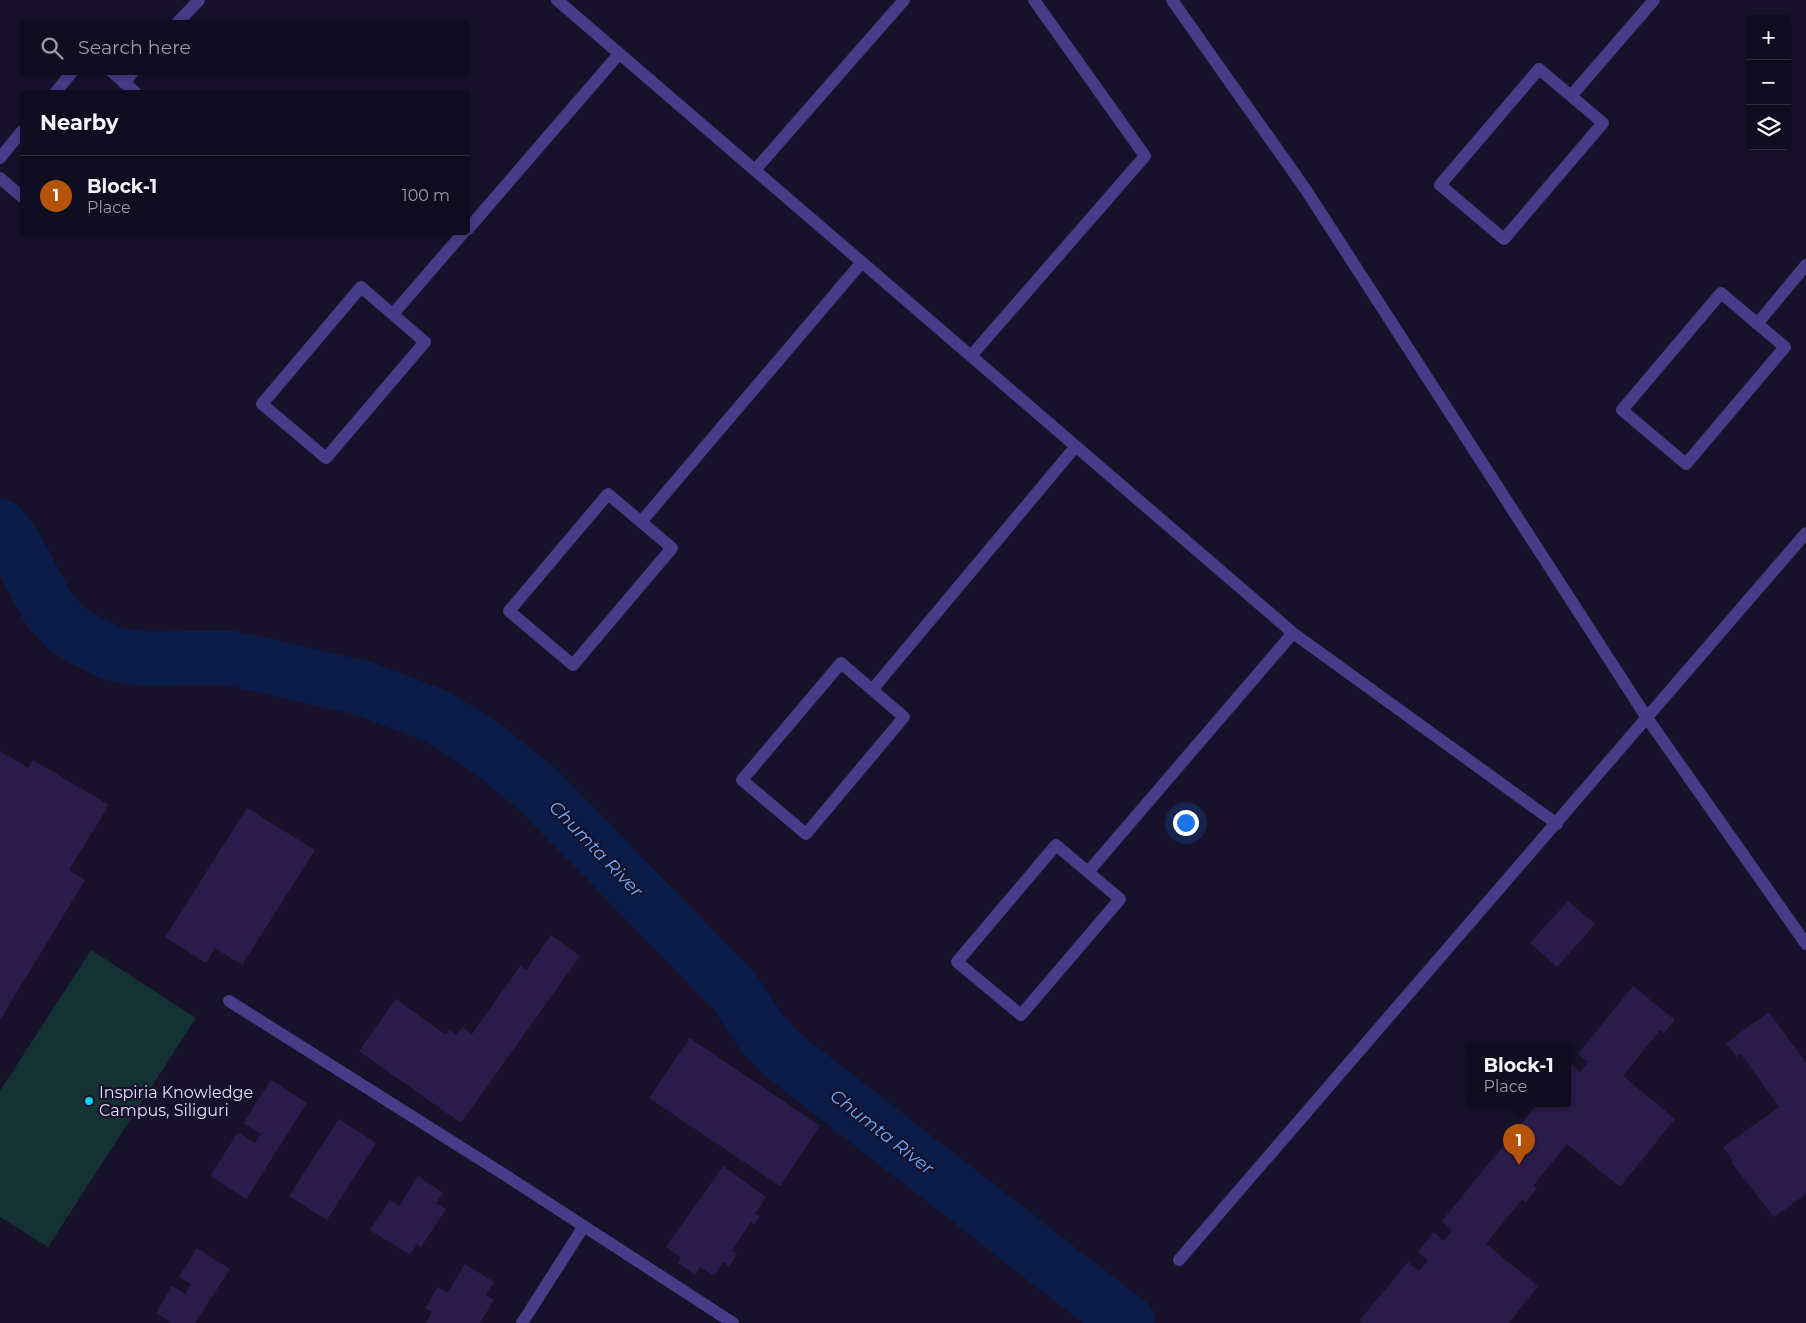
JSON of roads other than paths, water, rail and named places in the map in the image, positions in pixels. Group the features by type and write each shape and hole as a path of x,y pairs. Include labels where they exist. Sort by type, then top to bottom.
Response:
{"street":[{"path":"180,20 198,0"},
{"path":"557,0 1294,633 1557,824"},
{"path":"755,170 904,0"},
{"path":"971,356 1145,156 1034,0"},
{"path":"1172,0 1306,190 1647,718 1806,944"},
{"path":"1571,96 1654,0"},
{"path":"470,227 619,54"},
{"path":"1539,69 1571,96 1603,123 1504,240 1440,185 1539,69"},
{"path":"58,90 70,75"},
{"path":"115,75 133,90"},
{"path":"124,83 131,75"},
{"path":"0,158 20,134"},
{"path":"0,178 20,195"},
{"path":"393,314 461,235"},
{"path":"641,522 862,262"},
{"path":"1757,324 1806,265"},
{"path":"361,287 393,314 425,342 326,458 262,404 361,287"},
{"path":"1721,293 1757,324 1785,347 1686,464 1622,410 1721,293"},
{"path":"872,690 1076,446"},
{"path":"608,494 641,522 672,548 573,665 509,610 608,494"},
{"path":"1179,1260 1806,533"},
{"path":"1088,872 1294,633"},
{"path":"841,663 872,690 904,717 806,834 742,780 841,663"},
{"path":"1056,845 1088,872 1120,899 1021,1015 957,962 1056,845"},
{"path":"229,1001 584,1226 733,1323"},
{"path":"522,1323 584,1226"}],"waterway":[{"name":"Chumta River","path":"0,526 13,543 50,611 68,630 114,654 143,659 231,658 362,688 436,716 488,749 537,789 735,992 761,1032 784,1056 1128,1323"}],"place":[{"name":"Inspiria Knowledge Campus, Siliguri","path":"89,1101"},
{"name":"Block-1","path":"1519,1165"}]}
